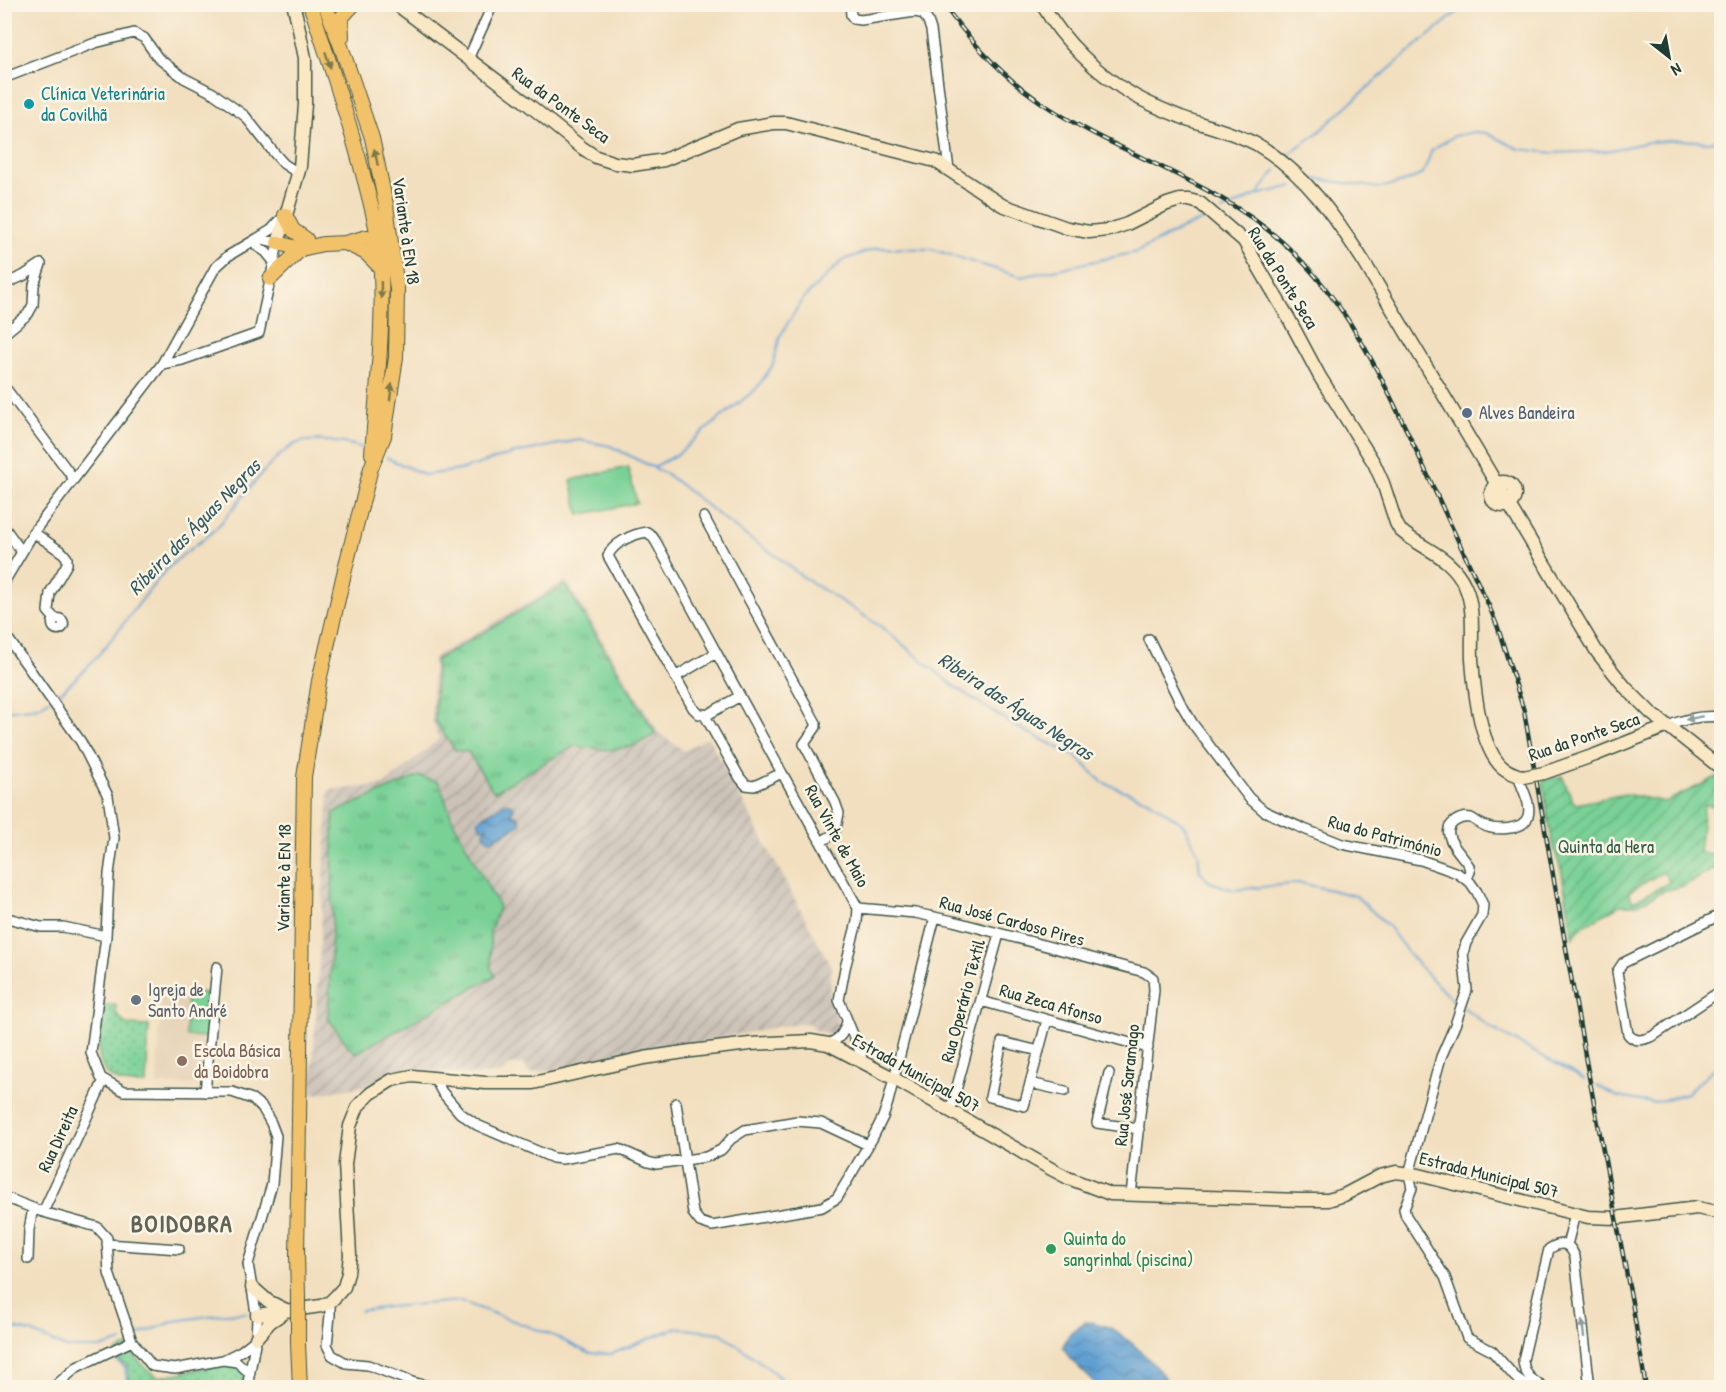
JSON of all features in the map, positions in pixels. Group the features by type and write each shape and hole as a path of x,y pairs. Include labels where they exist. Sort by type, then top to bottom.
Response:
{"main road":[{"name":"Variante à EN 18","path":"310,4 354,140 379,244 382,284 381,348 371,468"},
{"name":"Variante à EN 18","path":"300,1388 298,1295 304,777 319,681 371,468 384,436 396,357 397,289 386,206 372,138 324,4"},
{"path":"317,26 320,10 324,4"},
{"path":"342,49 341,18 354,4"},
{"path":"285,215 304,244"},
{"path":"360,238 373,216"},
{"path":"366,252 390,233"},
{"path":"278,243 345,243 367,237 379,244 393,260"},
{"path":"345,243 366,252 380,267"},
{"path":"270,279 304,244"}],"street":[{"path":"162,364 182,360 259,333 278,243 300,167 305,104 305,58 293,4"},
{"path":"468,59 494,4"},
{"path":"850,4 851,15 854,19 915,12 923,14 928,21 949,170"},
{"path":"1042,4 1048,16 1076,50 1095,68 1135,97 1258,146 1288,167 1311,188 1334,216 1364,262 1496,484 1491,490 1491,498 1500,506 1508,505 1597,652 1625,687 1668,726 1722,769"},
{"name":"Rua da Ponte Seca","path":"400,5 580,147 596,157 615,163 633,165 658,161 738,129 786,123 935,161 1002,205 1067,228 1089,232 1109,230 1127,225 1167,204 1180,200 1200,203 1244,241 1320,378 1374,463 1400,530 1443,558 1453,567 1465,585 1469,595 1472,623 1472,658 1476,698 1483,732 1499,764 1508,772 1521,776 1544,773 1691,718 1722,717"},
{"path":"4,78 38,72 95,43 134,33 144,39 158,58 184,78 213,93 245,116 284,164 298,173"},
{"path":"258,242 285,215"},
{"path":"258,242 274,262"},
{"path":"4,585 33,532 162,364 214,268 241,247 258,242 278,243"},
{"path":"4,284 41,264 34,285 33,305 28,314 4,334"},
{"path":"7,390 74,479"},
{"path":"704,517 816,723 816,727 804,744 839,813 836,829 832,835 821,842"},
{"path":"4,526 22,552"},
{"path":"33,532 67,558 68,564 50,593 48,602 48,611 55,619"},
{"name":"Rua Vinte de Maio","path":"675,677 608,555 611,549 636,533 647,532 652,536 858,908 857,922 839,1000 861,1053 862,1062"},
{"path":"4,633 81,742 108,796 114,838 106,936 91,1053 100,1078 124,1091 232,1092 252,1099 261,1107 271,1122 276,1136 272,1184 248,1264 257,1315 256,1339 247,1388"},
{"name":"Rua do Património","path":"1149,639 1193,724 1249,798 1264,811 1342,844 1421,860 1456,873 1470,882 1477,892 1483,905 1482,915 1463,953 1467,990 1441,1057 1409,1174 1412,1188 1404,1209 1406,1216 1445,1278 1467,1338 1492,1351 1515,1377 1530,1388"},
{"path":"716,653 675,677 699,714 707,715 740,696"},
{"path":"704,714 746,785 754,786 782,773"},
{"path":"1465,879 1470,872 1449,837 1450,826 1462,818 1469,818 1495,829 1520,825 1527,820 1529,813 1520,784 1521,776"},
{"name":"Rua José Cardoso Pires","path":"858,908 915,913 1144,972 1153,978"},
{"path":"1722,914 1623,963 1617,972 1628,1034 1637,1040 1653,1036 1722,990"},
{"path":"4,916 41,927 63,927 106,936"},
{"path":"676,1103 693,1213 700,1222 712,1226 822,1207 831,1203 837,1198 883,1117 935,918"},
{"name":"Rua Operário Têxtil","path":"950,1112 999,934"},
{"path":"205,1092 217,967"},
{"name":"Rua José Saramago","path":"1131,1195 1154,990 1153,978"},
{"name":"Rua Zeca Afonso","path":"981,1001 1148,1048"},
{"path":"1039,1051 1002,1042 990,1097 1024,1106 1039,1051 1047,1020"},
{"path":"828,1044 842,1036 847,1022"},
{"name":"Estrada Municipal 507","path":"330,1302 344,1287 348,1273 350,1255 345,1164 350,1126 358,1106 371,1093 392,1080 412,1076 485,1083 533,1083 644,1058 781,1041 811,1041 828,1044 1068,1178 1110,1194 1328,1200 1344,1195 1380,1176 1396,1172 1587,1218 1615,1218 1698,1208 1722,1213"},
{"path":"1109,1073 1097,1122 1139,1129"},
{"path":"434,1077 442,1092 460,1113 477,1125 553,1158 562,1159 619,1149 656,1164 706,1157 721,1150 731,1139 745,1130 797,1122 821,1123 868,1145"},
{"name":"Rua Direita","path":"43,1212 104,1080"},
{"path":"1030,1083 1065,1091"},
{"path":"4,1197 43,1212 97,1227 107,1238 109,1273 132,1341 152,1366 175,1369 238,1357 252,1358"},
{"path":"28,1259 29,1230 33,1208"},
{"path":"1567,1245 1575,1214"},
{"path":"1544,1388 1530,1378 1523,1360 1549,1249 1561,1244 1572,1249 1575,1257 1590,1388"},
{"path":"107,1245 179,1249"},
{"path":"252,1287 268,1301 287,1311"},
{"path":"257,1315 321,1306 330,1302 327,1345 332,1355 346,1363 368,1365 412,1382 436,1388"},
{"path":"238,1357 270,1322 287,1311"},
{"path":"53,1388 76,1367 132,1341"},
{"path":"238,1357 250,1373"}],"shaded area":[{"path":"566,580 659,733 684,751 708,737 831,966 830,1000 837,1019 837,1028 831,1034 817,1031 808,1023 776,1027 590,1064 530,1073 524,1064 510,1065 500,1074 471,1075 405,1069 388,1073 365,1086 311,1095 329,790 384,785 439,739 432,720 433,658"},
{"name":"Escola Básica da Boidobra","path":"187,992 186,1036 207,1037 203,1084 157,1085 161,993"}],"green space":[{"path":"628,467 637,503 579,515 571,480"},
{"path":"565,585 656,734 634,746 609,750 574,746 494,792 468,752 455,750 435,721 436,660"},
{"path":"419,776 439,782 452,819 499,907 490,932 491,969 495,976 356,1053 348,1046 328,1018 332,931 333,813"},
{"name":"Quinta da Hera","path":"1562,776 1576,804 1625,794 1665,802 1717,777 1721,781 1721,807 1704,805 1699,853 1721,854 1721,865 1684,886 1666,890 1636,905 1620,905 1580,928 1573,938 1562,873 1553,845 1543,781","holes":["1663,872 1670,882 1633,902 1628,892"]},
{"path":"187,992 211,993 207,1037 186,1036"},
{"path":"104,1005 116,1005 116,1013 126,1025 149,1026 146,1084 127,1084 117,1081 102,1067 98,1047"},
{"path":"129,1345 141,1364 159,1377 220,1365 233,1366 245,1372 242,1387 130,1387 127,1365 118,1361 116,1352"}],"water":[{"path":"505,803 512,805 514,808 511,814 519,817 520,825 489,840 484,832 487,827 481,828 478,820"},
{"path":"1085,1322 1108,1327 1128,1340 1156,1367 1170,1384 1169,1387 1103,1388 1096,1384 1070,1359 1063,1346 1071,1332"}],"waterway":[{"path":"1285,159 1467,4"},
{"path":"1310,181 1318,179 1379,188 1407,181 1423,174 1432,150 1454,136 1474,132 1486,133 1519,149 1553,153 1606,151 1649,142 1722,140"},
{"path":"1258,194 1276,170"},
{"path":"1222,211 1257,195 1293,186"},
{"path":"654,467 678,454 756,389 773,365 780,336 802,300 843,260 877,248 931,249 1021,277 1137,252 1208,218"},
{"name":"Ribeira das Águas Negras","path":"387,458 425,475 460,470 511,454 579,440 610,446 668,475 800,575 880,626 955,687 1015,726 1077,757 1102,782 1150,801 1184,825 1198,853 1200,871 1208,881 1233,890 1301,883 1356,896 1388,926 1411,957 1458,1004"},
{"name":"Ribeira das Águas Negras","path":"54,697 99,654 165,571 214,530 257,479 289,448 305,441 322,441 365,449"},
{"name":"Ribeira das Águas Negras","path":"4,711 39,707 49,700"},
{"name":"Ribeira das Águas Negras","path":"1463,1007 1491,1028 1584,1079"},
{"name":"Ribeira das Águas Negras","path":"1598,1086 1618,1097 1653,1103 1687,1093 1722,1062"},
{"path":"360,1311 460,1301 554,1336 589,1353 611,1354 676,1328 721,1333 771,1370 790,1388"},
{"path":"133,1337 175,1321 247,1313"},
{"path":"4,1326 31,1332 66,1348 100,1348 122,1341"},
{"path":"110,1356 125,1367 128,1388"}],"railway":[{"path":"943,4 987,57 1039,101 1094,134 1210,192 1264,227 1291,250 1335,301 1354,329 1386,388 1489,606 1524,711 1646,1388"}],"place":[{"name":"Clínica Veterinária da Covilhã","path":"29,104"},
{"name":"Alves Bandeira","path":"1467,413"},
{"name":"Igreja de Santo André","path":"136,1000"},
{"name":"Escola Básica da Boidobra","path":"182,1061"},
{"name":"Quinta do sangrinhal (piscina)","path":"1051,1249"}],"district":[{"name":"BOIDOBRA","path":"182,1224"}]}
